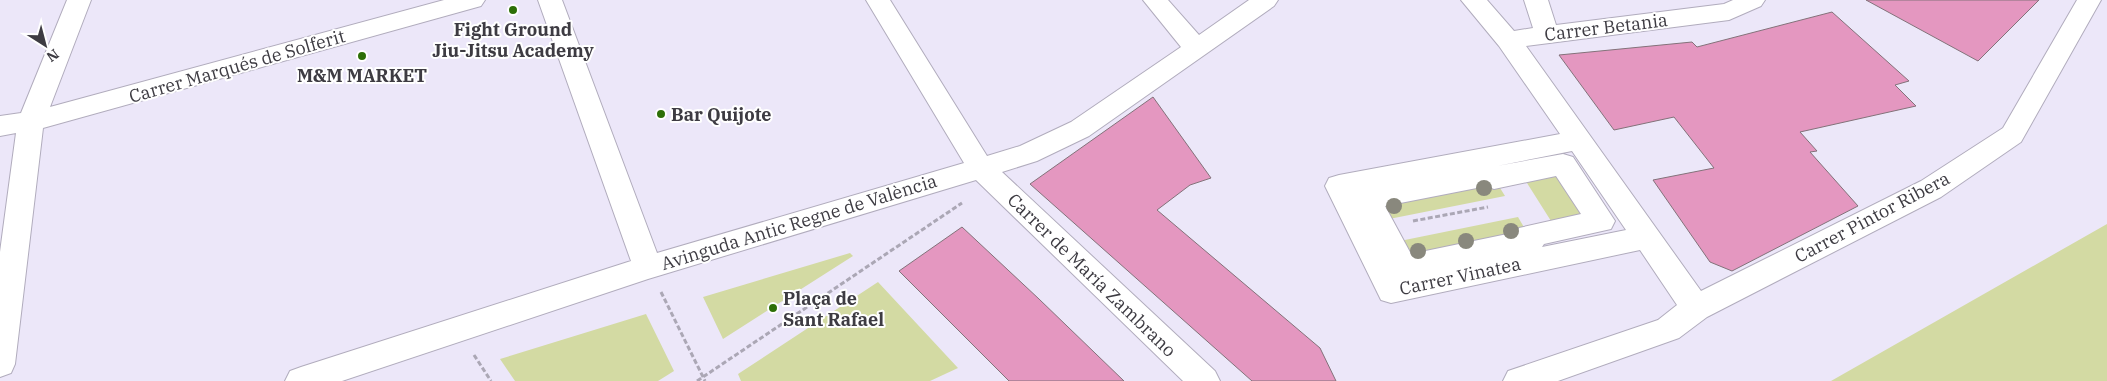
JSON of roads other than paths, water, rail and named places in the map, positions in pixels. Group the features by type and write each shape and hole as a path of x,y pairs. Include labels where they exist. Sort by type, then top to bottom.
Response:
{"street":[{"path":"0,364 31,121 79,0"},
{"name":"Carrer Marqués de Solferit","path":"0,126 31,121 96,105 473,0"},
{"path":"550,0 648,267"},
{"name":"Carrer de María Zambrano","path":"878,0 981,168 1204,381"},
{"path":"1155,0 1196,48"},
{"name":"Avinguda Antic Regne de València","path":"301,381 648,267 1028,154 1080,129 1266,0"},
{"path":"1473,0 1508,40 1696,308"},
{"path":"1536,0 1547,34"},
{"name":"Carrer Betania","path":"1508,40 1729,12 1753,0"},
{"name":"Carrer Pintor Ribera","path":"1519,381 1668,329 1696,308 1931,189 2012,135 2089,0"},
{"name":"Carrer Vinatea","path":"1579,140 1339,186 1391,291 1647,238"},
{"path":"1563,164 1601,221 1529,236 1532,240 1402,267 1382,228 1367,199 1492,174 1494,178 1563,164"}],"place":[{"name":"Fight Ground Jiu-Jitsu Academy","path":"513,10"},
{"name":"M&M MARKET","path":"362,56"},
{"name":"Bar Quijote","path":"661,114"},
{"name":"Plaça de Sant Rafael","path":"773,308"}]}
